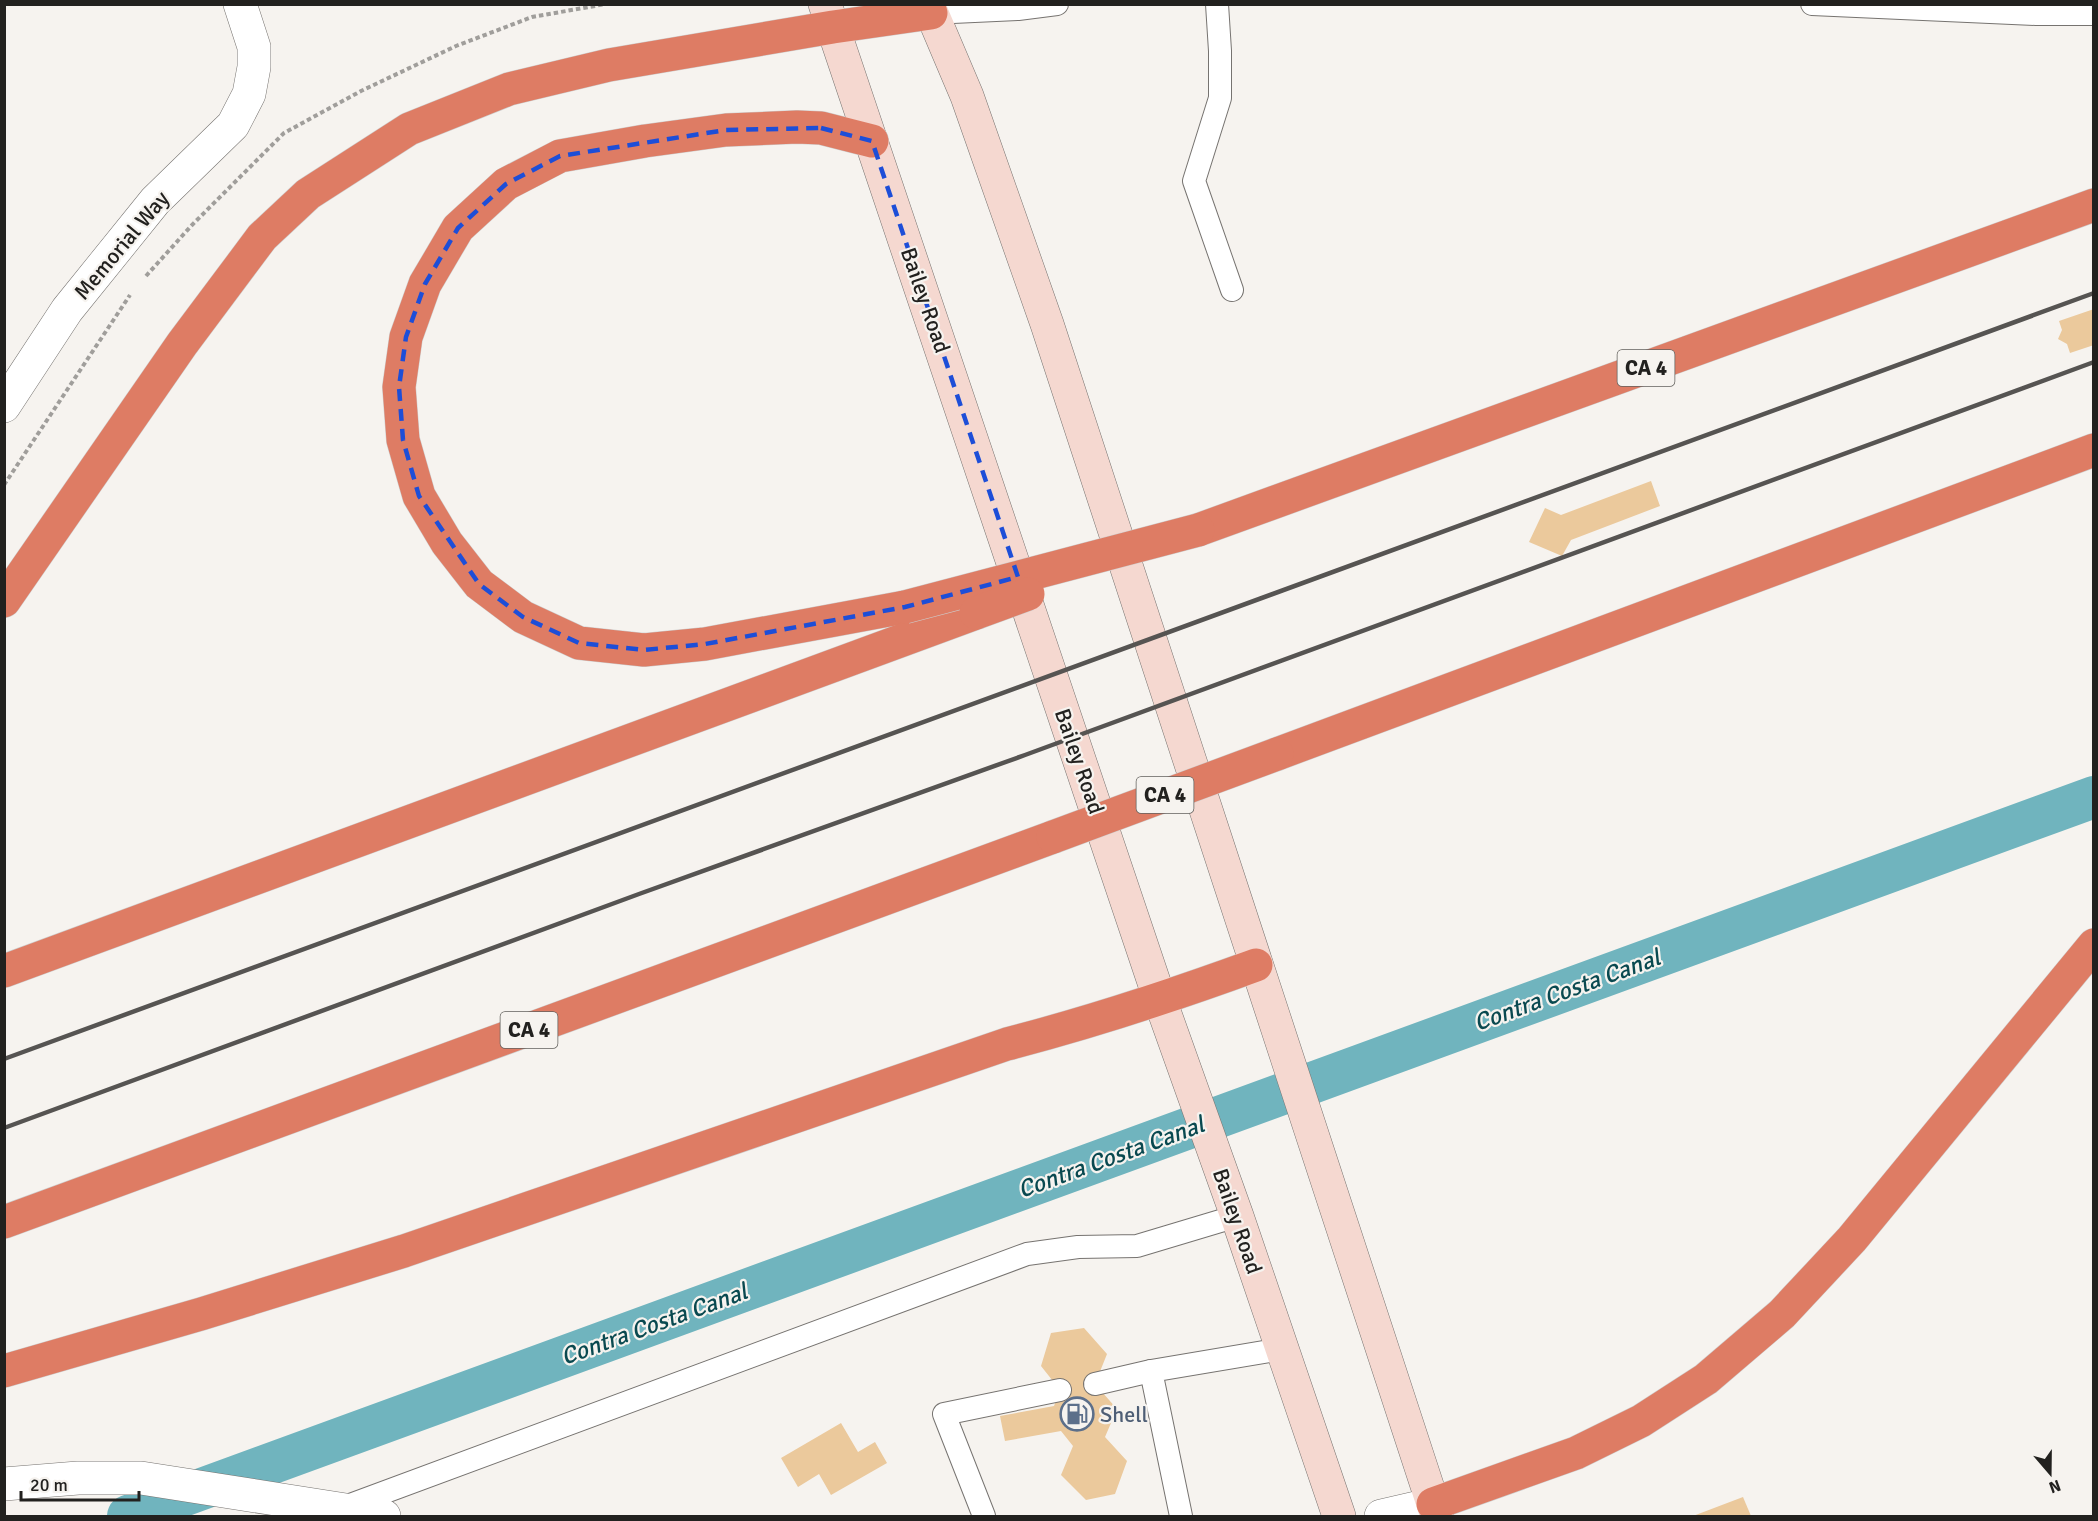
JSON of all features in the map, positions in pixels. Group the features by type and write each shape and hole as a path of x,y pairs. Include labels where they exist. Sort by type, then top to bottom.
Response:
{"highway":[{"path":"4,601 182,344 261,237 308,194 409,129 509,89 609,65 829,16 929,9"},
{"path":"872,141 821,128 726,130 560,156 506,184 459,228 425,284 406,337 399,387 404,440 419,496 447,543 479,584 523,617 579,642 644,650 705,644 905,607 1198,530"},
{"name":"CA 4","path":"4,971 976,614 1198,530 2094,205"},
{"name":"CA 4","path":"4,1222 1278,754 2094,450"},
{"path":"1435,1510 1576,1453 1641,1421 1706,1379 1782,1314 1852,1239 2087,953"},
{"path":"4,1371 201,1314 404,1251 1007,1044 1080,1025 1160,1000 1256,965"}],"main road":[{"path":"929,9 967,96 1047,324 1435,1510"},
{"name":"Bailey Road","path":"829,16 1160,1000 1237,1216 1339,1516"}],"street":[{"name":"Memorial Way","path":"4,406 67,310 155,201 233,125 249,94 254,67 254,47 240,4"},
{"path":"4,1484 78,1478 141,1478 315,1511 384,1516"},
{"path":"1381,1516 1435,1510"}],"lane":[{"path":"929,9 1018,9 1057,4"},
{"path":"1217,4 1220,98 1194,181 1232,290"},
{"path":"1812,4 2036,14 2094,14"},
{"path":"315,1511 1027,1254 1078,1247 1137,1246 1237,1216"},
{"path":"1095,1384 1151,1371 1282,1349"},
{"path":"1151,1371 1180,1516"},
{"path":"984,1516 944,1414 1060,1390"}],"highlighted area":[{"path":"821,128 872,141 1018,577 905,607 705,644 644,650 579,643 523,617 479,584 419,496 403,440 399,387 406,337 425,284 458,228 506,184 560,156 726,130"}],"building":[{"path":"2094,309 2094,345 2070,353 2067,344 2058,339 2062,330 2059,321"},
{"path":"1651,481 1660,506 1571,540 1562,556 1529,542 1545,508 1561,515"},
{"path":"1084,1328 1107,1354 1095,1384 1117,1409 1105,1437 1127,1461 1115,1494 1086,1500 1061,1475 1073,1446 1061,1431 1005,1441 1000,1416 1054,1406 1060,1390 1041,1366 1051,1333"},
{"path":"841,1423 858,1452 875,1442 887,1463 831,1495 819,1474 798,1487 781,1458"},
{"path":"1743,1497 1751,1516 1693,1516"}],"waterway":[{"name":"Contra Costa Canal","path":"128,1516 2094,797"}],"railway":[{"path":"4,1059 2094,293"},
{"path":"4,1128 2094,362"}],"place":[{"name":"Shell","path":"1077,1414"}]}
